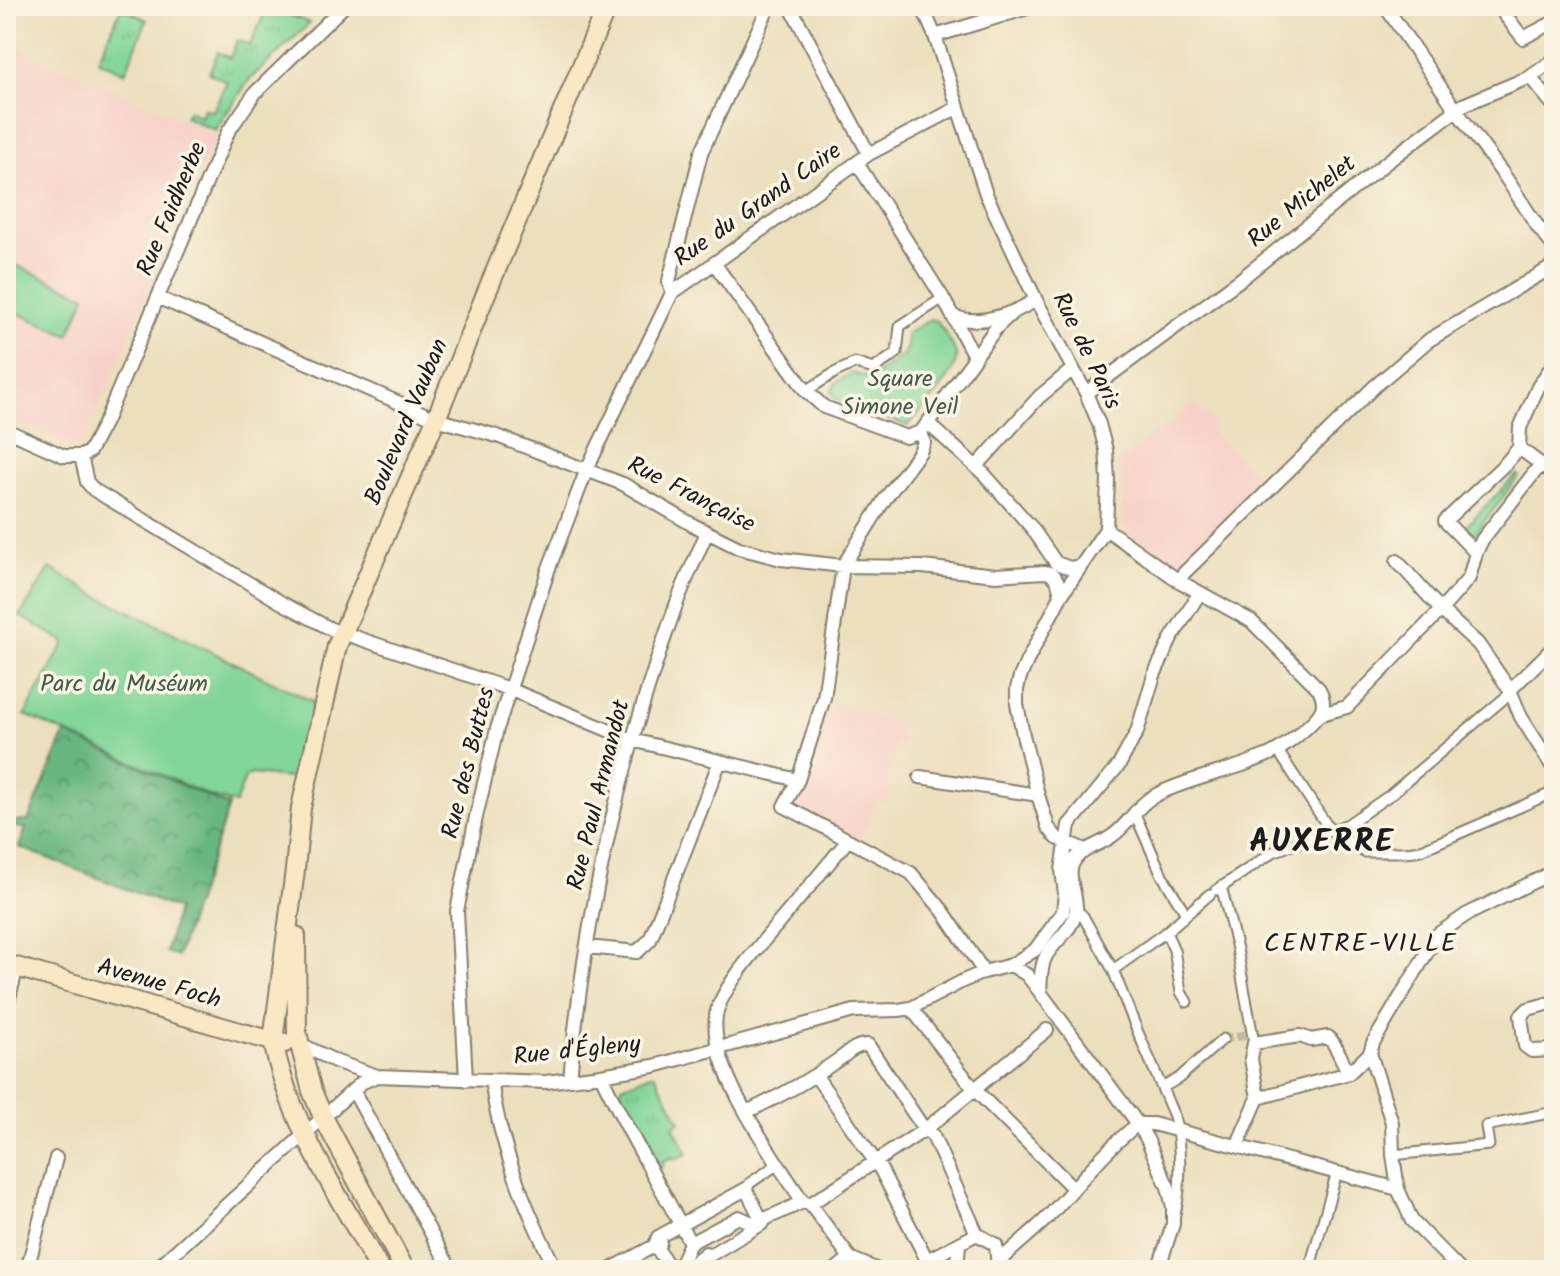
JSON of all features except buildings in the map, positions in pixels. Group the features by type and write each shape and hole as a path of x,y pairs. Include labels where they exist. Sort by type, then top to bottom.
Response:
{"main road":[{"name":"Boulevard Vauban","path":"273,1041 301,808 337,646 436,419 607,6"},
{"name":"Boulevard Vauban","path":"295,870 297,1033 312,1091 405,1270"},
{"name":"Avenue Foch","path":"11,965 273,1041 300,1044"},
{"path":"273,1041 277,1064 306,1133 380,1270"}],"street":[{"name":"Rue Faidherbe","path":"81,456 89,452 105,422 228,132 255,93 344,6"},
{"path":"672,293 669,281 701,153 769,6"},
{"path":"790,6 869,154"},
{"name":"Rue de Paris","path":"922,6 935,36 986,194 1036,300 1086,393 1103,436 1108,463 1106,529"},
{"path":"935,36 1034,6"},
{"path":"1385,6 1554,247"},
{"path":"1498,6 1523,38 1554,22"},
{"name":"Rue Michelet","path":"1086,393 1241,279 1463,105 1530,77 1554,60"},
{"path":"1530,77 1554,106"},
{"name":"Rue du Grand Caire","path":"587,469 672,293 869,154 957,108"},
{"path":"857,163 943,298 974,356"},
{"path":"714,263 806,391 824,407 906,437 925,428"},
{"path":"1179,581 1375,386 1429,340 1554,266"},
{"name":"Rue Française","path":"159,298 436,419 483,431 623,484 739,548 770,556 843,566 922,567 996,575 1051,572 1061,596"},
{"path":"806,391 855,363 873,369 897,353 900,326 943,298"},
{"path":"953,316 974,321 1013,312 1036,300"},
{"path":"984,972 943,911 911,873 784,806 798,780 824,698 843,566 885,499 920,452 925,428 974,356 1013,312"},
{"path":"1476,553 1445,521 1519,448 1520,428 1538,387 1554,363"},
{"path":"976,467 1039,397 1073,369"},
{"path":"925,428 985,475 1032,528 1056,563 1070,568 1079,566"},
{"path":"6,430 64,456 81,456 87,482 94,490 331,629 509,689 632,740 798,780"},
{"path":"1519,448 1554,474"},
{"path":"1040,992 1043,962 1074,919 1076,909 1071,865 1088,849 1125,826 1151,797 1278,751 1321,714 1347,707 1469,578 1482,540 1541,464"},
{"name":"Rue des Buttes","path":"466,1080 457,911 476,817 509,689 549,568 587,469"},
{"path":"1088,849 1057,838 1048,827 1019,717 1017,689 1027,661 1061,596 1106,529 1199,594 1251,621 1319,689 1324,704 1321,714"},
{"name":"Rue Paul Armandot","path":"570,1079 577,1010 601,865 632,740 677,603 707,532"},
{"path":"1397,561 1441,610 1478,644 1510,690 1521,717 1554,769"},
{"path":"1073,1188 974,1089 911,1008 963,981 1011,965 1035,950 1063,912 1065,894 1062,870 1069,825 1119,765 1137,732 1154,675 1171,639 1199,594"},
{"path":"1113,970 1166,932 1216,890 1273,852 1348,824 1390,795 1507,696 1554,647"},
{"path":"1278,751 1330,830 1364,852 1421,850 1554,792"},
{"path":"587,947 637,952 650,940 720,761"},
{"path":"920,777 1038,795"},
{"path":"1135,814 1162,875 1186,914"},
{"path":"1072,822 1076,835 1088,849"},
{"path":"848,840 747,961 723,997 716,1015 717,1048 746,1112 806,1203 850,1258 878,1270"},
{"path":"1258,1098 1349,1073 1370,1053 1438,934 1466,915 1554,870"},
{"path":"1216,890 1237,949 1254,1043 1251,1059 1258,1098 1237,1146"},
{"path":"1076,909 1113,970 1174,1116 1178,1130 1180,1198 1159,1267 1180,1270"},
{"path":"1166,932 1174,950 1181,992 1187,1002"},
{"path":"6,1009 11,965"},
{"path":"1011,965 1027,975 1138,1124 1168,1187 1173,1224"},
{"path":"1554,1002 1528,1009 1521,1016 1527,1049 1554,1050"},
{"name":"Rue d'Égleny","path":"300,1044 337,1062 377,1076 546,1082 654,1066 858,1010 911,1008"},
{"path":"758,1222 806,1203 926,1129 1047,1030"},
{"path":"1254,1043 1300,1036 1311,1040 1328,1037 1349,1073"},
{"path":"1162,1088 1179,1078 1223,1039"},
{"path":"746,1112 816,1076 859,1046 868,1045 933,1136 977,1234 996,1245 998,1266"},
{"path":"1370,1053 1392,1123 1398,1189 1412,1221 1460,1270"},
{"path":"601,1075 690,1243"},
{"path":"155,1270 361,1083 377,1076"},
{"path":"816,1076 876,1162 929,1265 977,1234"},
{"path":"491,1080 494,1106 526,1210 556,1270"},
{"path":"353,1090 451,1270"},
{"path":"1393,1155 1489,1145 1486,1126 1554,1112"},
{"path":"998,1266 1138,1124 1178,1130 1398,1189"},
{"path":"27,1270 56,1158"},
{"path":"609,1270 746,1189 778,1164"},
{"path":"1309,1270 1337,1172"},
{"path":"746,1189 758,1222"},
{"path":"739,1217 763,1223 710,1255 706,1253 677,1269 690,1243 739,1217"},
{"path":"957,1270 959,1244"},
{"path":"655,1245 677,1269"},
{"path":"835,1270 850,1258"}],"shaded area":[{"path":"6,43 216,134 83,443 75,446 6,417"},
{"path":"1195,403 1216,424 1211,431 1265,483 1201,545 1180,561 1167,561 1123,528 1117,463"},
{"path":"832,702 903,725 902,734 905,735 903,746 896,744 885,784 891,787 887,804 877,800 859,840 797,808 795,804"}],"green space":[{"path":"268,6 310,23 250,79 215,130 185,117 189,111 201,117 204,109 213,111 227,81 209,73 218,52 230,58 237,40 250,45"},
{"path":"121,8 147,20 125,73 98,60"},
{"path":"6,261 86,296 69,335 6,308"},
{"name":"Square Simone Veil","path":"930,319 937,321 950,341 956,361 938,392 907,426 836,399 832,391 835,384 852,373 866,377 889,365 903,355 907,347 907,334"},
{"path":"1517,474 1519,476 1473,536 1463,529"},
{"name":"Parc du Muséum","path":"50,568 94,594 314,702 299,779 251,774 245,778 235,804 25,715 65,642 20,616"},
{"path":"65,733 229,806 177,957 166,952 177,909 19,847 26,828 6,826 6,821 28,821"},
{"path":"654,1073 680,1121 673,1127 688,1153 662,1162 663,1166 658,1169 619,1094 622,1086"}],"tunnel":[{"path":"1223,1039 1253,1034"}],"district":[{"name":"AUXERRE","path":"1322,842"},
{"name":"CENTRE-VILLE","path":"1361,944"}]}
